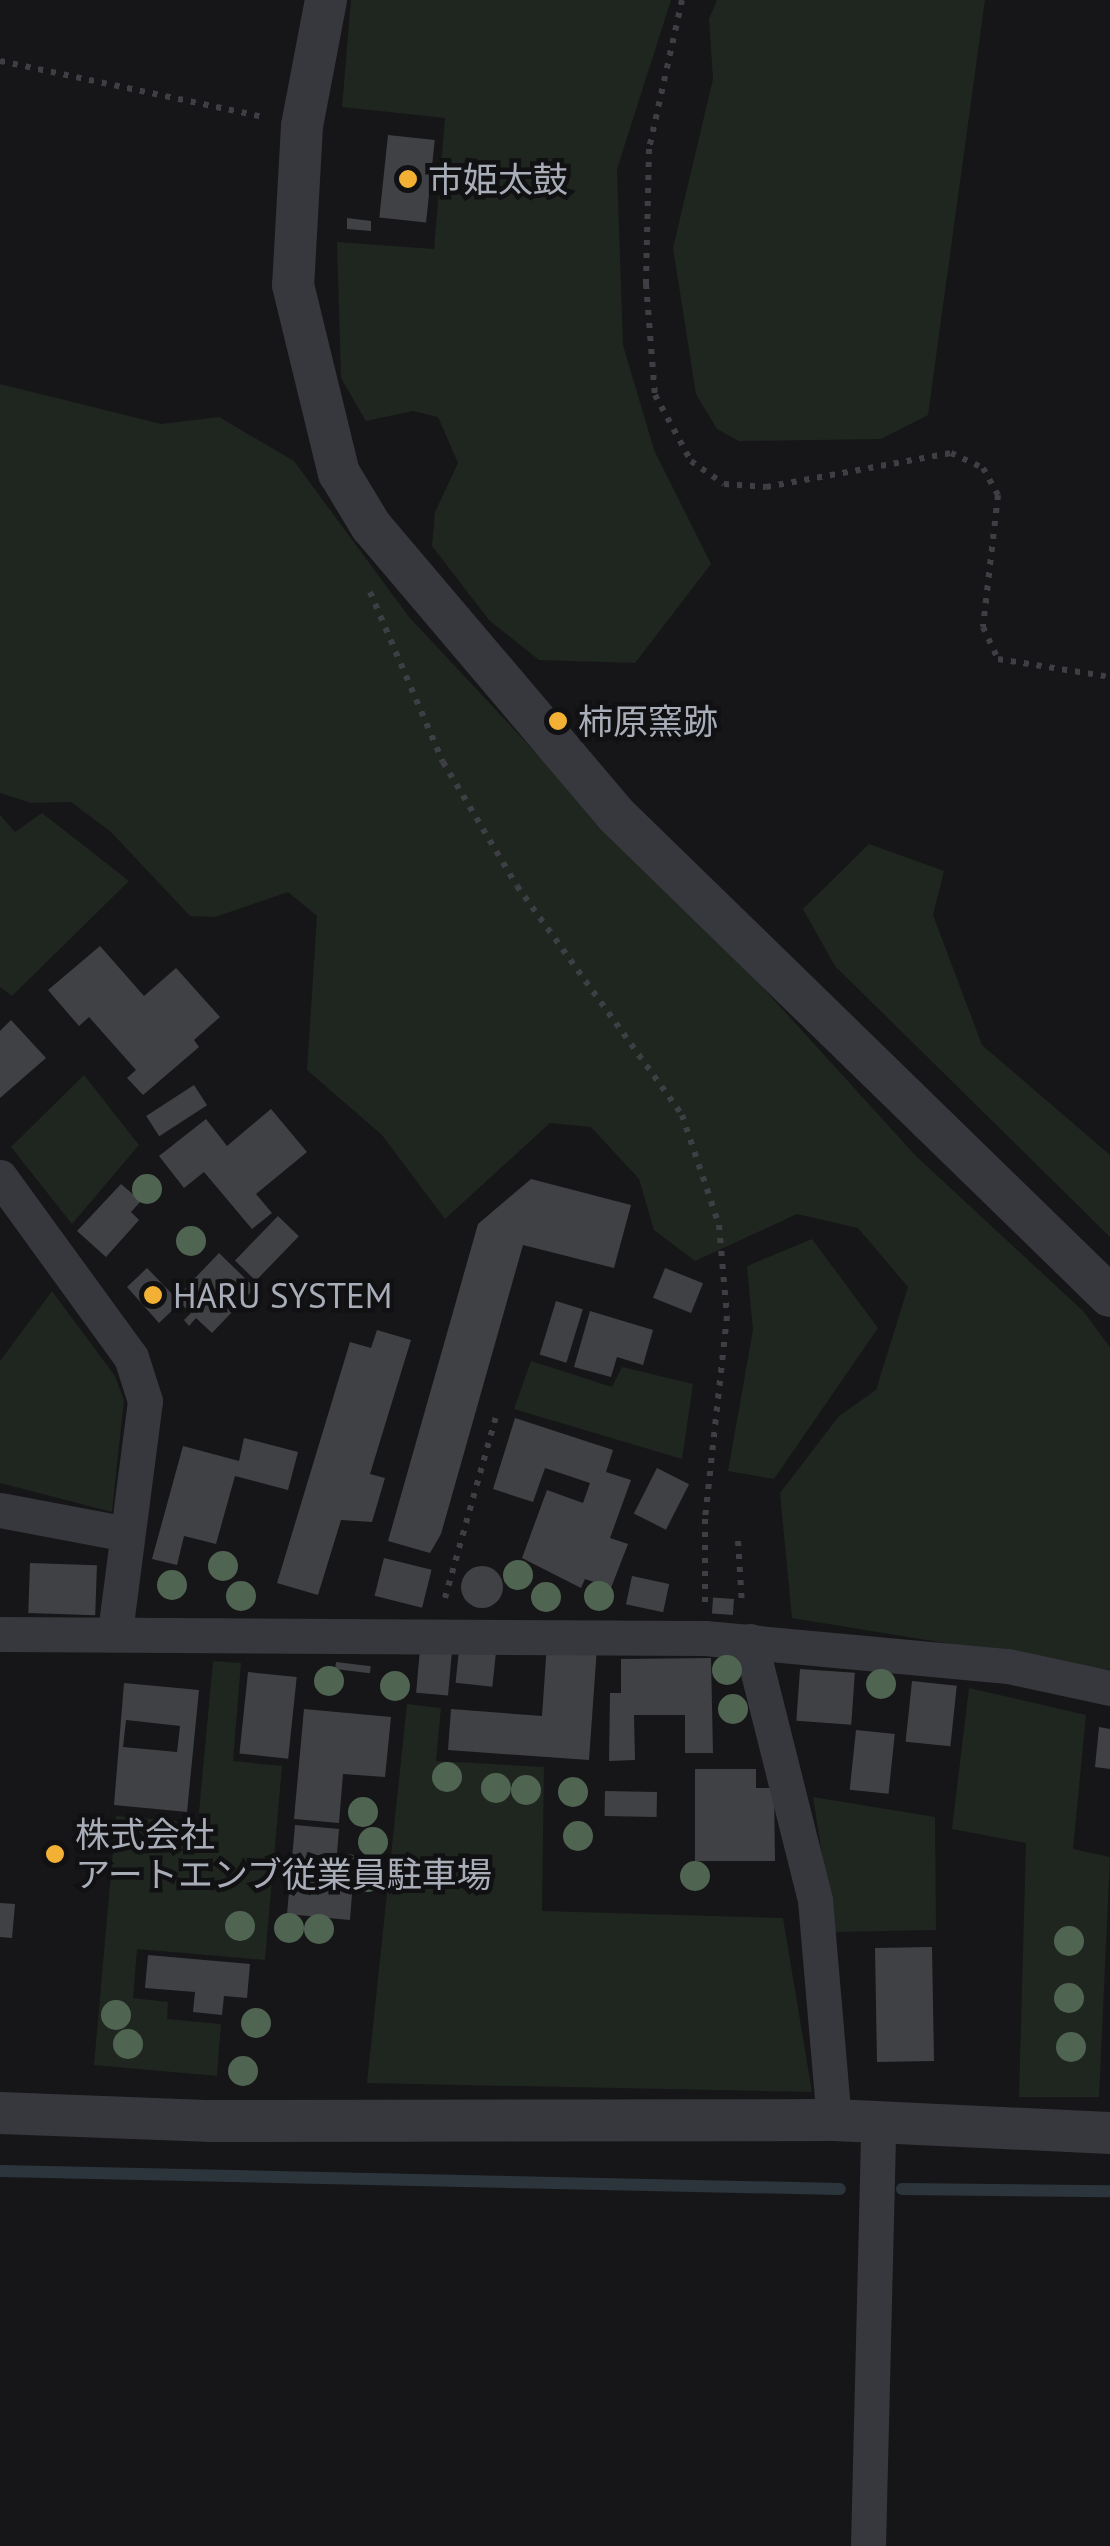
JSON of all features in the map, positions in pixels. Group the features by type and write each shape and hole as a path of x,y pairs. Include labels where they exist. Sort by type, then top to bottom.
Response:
{"street":[{"path":"326,0 302,126 296,301 340,473 371,526 615,814 1110,1296"},
{"path":"0,1177 131,1357 146,1402 122,1534 114,1632"},
{"path":"0,1510 122,1534"},
{"path":"0,1634 435,1632 705,1638 1008,1666 1110,1688"},
{"path":"750,1641 815,1900 834,2120"},
{"path":"0,2113 212,2121 834,2120 1110,2133"},
{"path":"868,2546 878,2123"}],"path":[{"path":"682,0 649,148 646,284 656,396 691,461 724,484 766,487 952,453 983,468 998,495 984,628 998,658 1110,677"},
{"path":"0,61 302,126"},
{"path":"371,526 370,602 443,762 518,886 682,1116 718,1225 727,1316 705,1519 705,1638"},
{"path":"435,1632 496,1416"},
{"path":"738,1541 750,1641"}],"shaded area":[{"path":"351,0 671,0 617,169 623,345 654,450 711,564 635,663 539,660 489,620 432,546 435,512 458,463 438,417 413,411 366,421 341,378 337,242 434,249 445,118 342,107"},
{"path":"717,0 985,0 928,415 881,439 739,441 717,429 696,394 673,248 713,79 709,19"},
{"path":"0,384 161,424 219,417 294,461 409,617 551,769 685,902 916,1156 1083,1311 1110,1347 1110,1670 792,1618 780,1493 839,1416 876,1390 908,1287 858,1228 797,1214 695,1261 654,1230 639,1179 591,1127 550,1123 445,1219 382,1135 307,1070 317,916 288,892 215,917 190,916 111,832 71,802 31,803 0,793"},
{"path":"42,813 129,881 12,996 0,987 0,815 15,832"},
{"path":"869,844 944,871 933,915 982,1045 1110,1155 1110,1237 835,966 803,909"},
{"path":"84,1075 139,1145 72,1224 11,1147"},
{"path":"812,1239 878,1328 774,1479 728,1471 753,1330 747,1266"},
{"path":"52,1291 115,1376 124,1400 112,1512 0,1483 0,1361"},
{"path":"531,1361 612,1387 622,1367 693,1384 682,1459 514,1409"},
{"path":"213,1661 241,1663 233,1761 282,1766 265,1960 137,1949 133,1998 168,2002 167,2019 221,2024 217,2076 94,2065 116,1816 198,1823"},
{"path":"969,1688 1086,1715 1073,1849 1110,1857 1099,2097 1019,2097 1026,1843 952,1829"},
{"path":"407,1704 441,1708 436,1761 544,1767 542,1911 783,1918 812,2092 367,2083"},
{"path":"813,1797 935,1817 936,1930 834,1932"}],"building":[{"name":"市姫太鼓","path":"388,135 435,140 426,222 379,218"},
{"path":"347,218 371,221 371,231 347,229"},
{"path":"100,946 144,996 176,968 220,1017 194,1040 199,1047 143,1095 127,1078 136,1070 89,1017 79,1026 48,990"},
{"path":"11,1020 46,1058 0,1098 0,1031"},
{"path":"194,1085 207,1105 159,1136 146,1116"},
{"path":"271,1109 307,1152 256,1194 272,1213 252,1229 204,1172 184,1188 159,1156 206,1119 227,1146"},
{"path":"531,1179 631,1205 614,1268 523,1245 441,1534 430,1553 388,1541 478,1224"},
{"path":"121,1184 141,1201 131,1212 139,1220 106,1257 77,1231"},
{"path":"278,1216 299,1236 256,1281 235,1261"},
{"path":"219,1253 255,1288 212,1333 196,1318 189,1326 184,1320 191,1313 180,1303 159,1323 127,1287 147,1268 176,1298"},
{"path":"665,1268 703,1283 691,1313 653,1298"},
{"path":"556,1301 583,1309 566,1363 540,1355"},
{"path":"590,1311 653,1330 643,1365 617,1357 611,1377 574,1367"},
{"path":"377,1330 411,1340 370,1474 385,1478 372,1522 341,1520 318,1595 277,1583 350,1342 371,1348"},
{"path":"515,1418 613,1450 606,1472 631,1480 610,1538 628,1544 611,1588 585,1579 581,1588 522,1558 547,1490 583,1503 590,1483 545,1468 533,1502 493,1489"},
{"path":"244,1438 298,1452 288,1490 235,1476 216,1544 184,1536 177,1565 152,1559 183,1446 239,1461"},
{"path":"657,1468 689,1484 666,1530 634,1513"},
{"path":"384,1558 432,1570 422,1608 375,1596"},
{"path":"30,1563 97,1565 95,1615 28,1613"},
{"path":"482,1566 497,1572 503,1587 497,1602 482,1608 467,1602 461,1587 467,1572"},
{"path":"632,1576 669,1584 663,1612 626,1604"},
{"path":"713,1598 734,1599 733,1615 712,1613"},
{"path":"547,1643 597,1647 589,1760 448,1750 451,1709 542,1716"},
{"path":"420,1649 452,1652 448,1696 416,1693"},
{"path":"459,1650 496,1654 492,1687 456,1683"},
{"path":"711,1658 713,1753 685,1753 685,1715 634,1715 635,1760 609,1761 610,1693 621,1693 621,1659"},
{"path":"336,1662 371,1666 370,1673 335,1669"},
{"path":"800,1669 855,1673 851,1725 796,1721"},
{"path":"248,1672 297,1677 288,1759 239,1754"},
{"path":"912,1681 957,1686 950,1746 906,1742"},
{"path":"124,1683 199,1690 187,1812 114,1805","holes":["126,1720 180,1726 177,1752 123,1747"]},
{"path":"304,1709 391,1717 385,1777 343,1774 339,1823 294,1819"},
{"path":"1099,1727 1110,1729 1110,1769 1095,1767"},
{"path":"856,1730 895,1734 889,1794 850,1790"},
{"path":"695,1769 756,1769 756,1788 774,1788 775,1861 695,1861"},
{"path":"605,1791 657,1792 657,1817 605,1816"},
{"path":"295,1825 339,1829 337,1853 355,1855 350,1920 287,1914"},
{"path":"0,1903 15,1904 12,1938 0,1937"},
{"path":"932,1947 934,2061 877,2062 875,1948"},
{"path":"148,1955 250,1964 247,1998 224,1996 222,2015 193,2012 195,1992 145,1988"}],"waterway":[{"path":"0,2171 840,2189"},
{"path":"902,2189 1110,2191"}],"place":[{"name":"市姫太鼓","path":"408,179"},
{"name":"柿原窯跡","path":"558,721"},
{"name":"HARU SYSTEM","path":"153,1295"},
{"name":"株式会社 アートエンブ従業員駐車場","path":"55,1854"}]}
